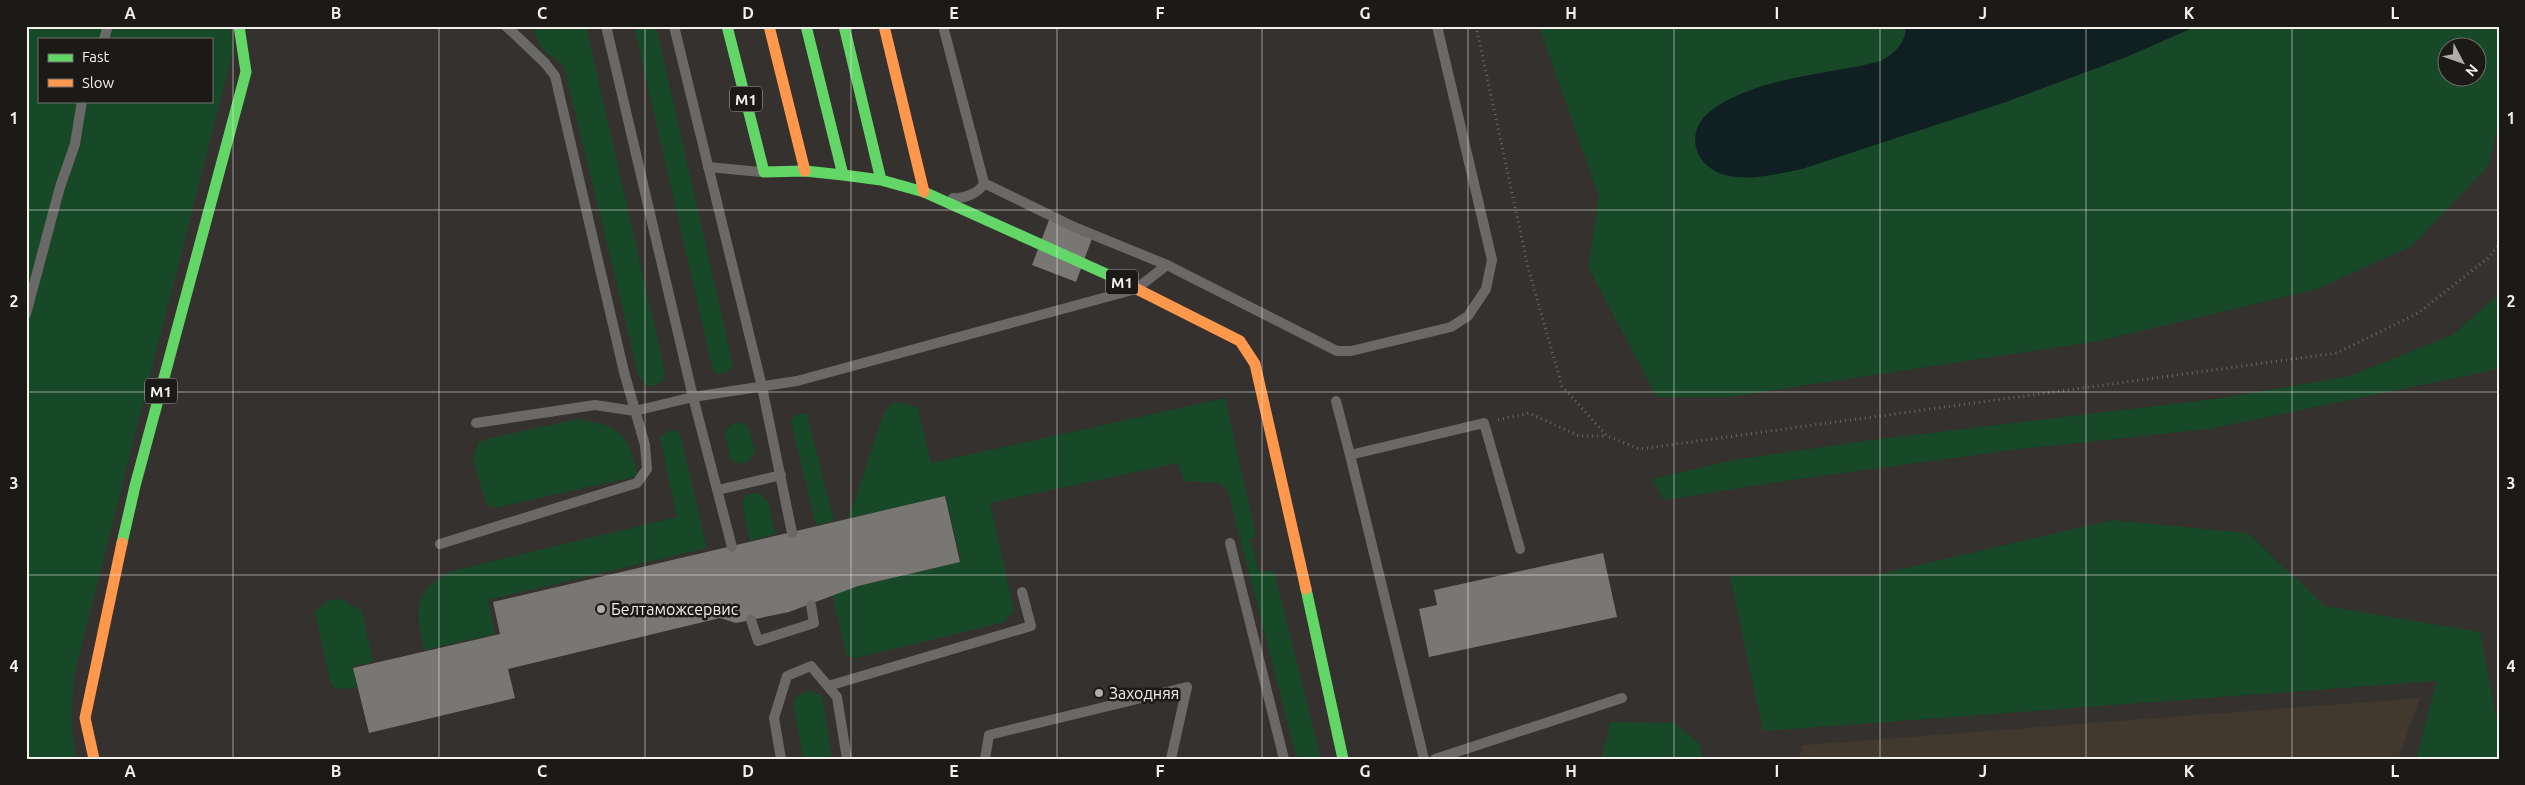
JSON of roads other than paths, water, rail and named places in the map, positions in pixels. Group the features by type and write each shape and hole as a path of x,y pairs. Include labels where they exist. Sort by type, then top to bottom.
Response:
{"highway":[{"name":"М1","path":"94,759 85,718 92,679 135,486 246,72 239,26"},
{"name":"М1","path":"728,26 764,172 785,165 805,171 822,168 843,175 861,173 904,188 929,194 1136,288 1240,341 1255,364 1267,409 1343,759"},
{"name":"М1","path":"769,26 805,171"},
{"path":"806,26 843,175"},
{"path":"844,26 882,180"},
{"path":"884,26 929,194"},
{"path":"899,168 904,188"}],"lane":[{"path":"104,38 108,26"},
{"path":"440,544 637,483 647,469 645,445 624,372 555,76 545,63 506,26"},
{"path":"606,26 693,397 732,547"},
{"path":"674,26 762,388 792,533"},
{"path":"929,194 957,199 974,193 982,188 984,183 943,26"},
{"path":"984,183 1074,227 1167,265 1337,351 1351,352 1452,327 1468,316 1486,289 1492,260 1438,26"},
{"path":"26,314 60,187 75,144 82,102"},
{"path":"708,167 764,172"},
{"path":"476,423 595,405 635,411 693,397 762,388 797,381 1136,288 1167,265"},
{"path":"1336,401 1424,759"},
{"path":"1350,455 1484,424 1520,549"},
{"path":"718,490 781,475"},
{"path":"1230,543 1284,759"},
{"path":"828,686 1031,626 1022,592"},
{"path":"751,620 758,641 814,623 811,605"},
{"path":"781,759 774,718 786,676 811,666 837,697 847,759"},
{"path":"985,759 989,735 1187,687 1171,759"},
{"path":"1435,759 1622,698"}],"place":[{"name":"Белтаможсервис","path":"601,609"},
{"name":"Заходняя","path":"1099,693"}]}
